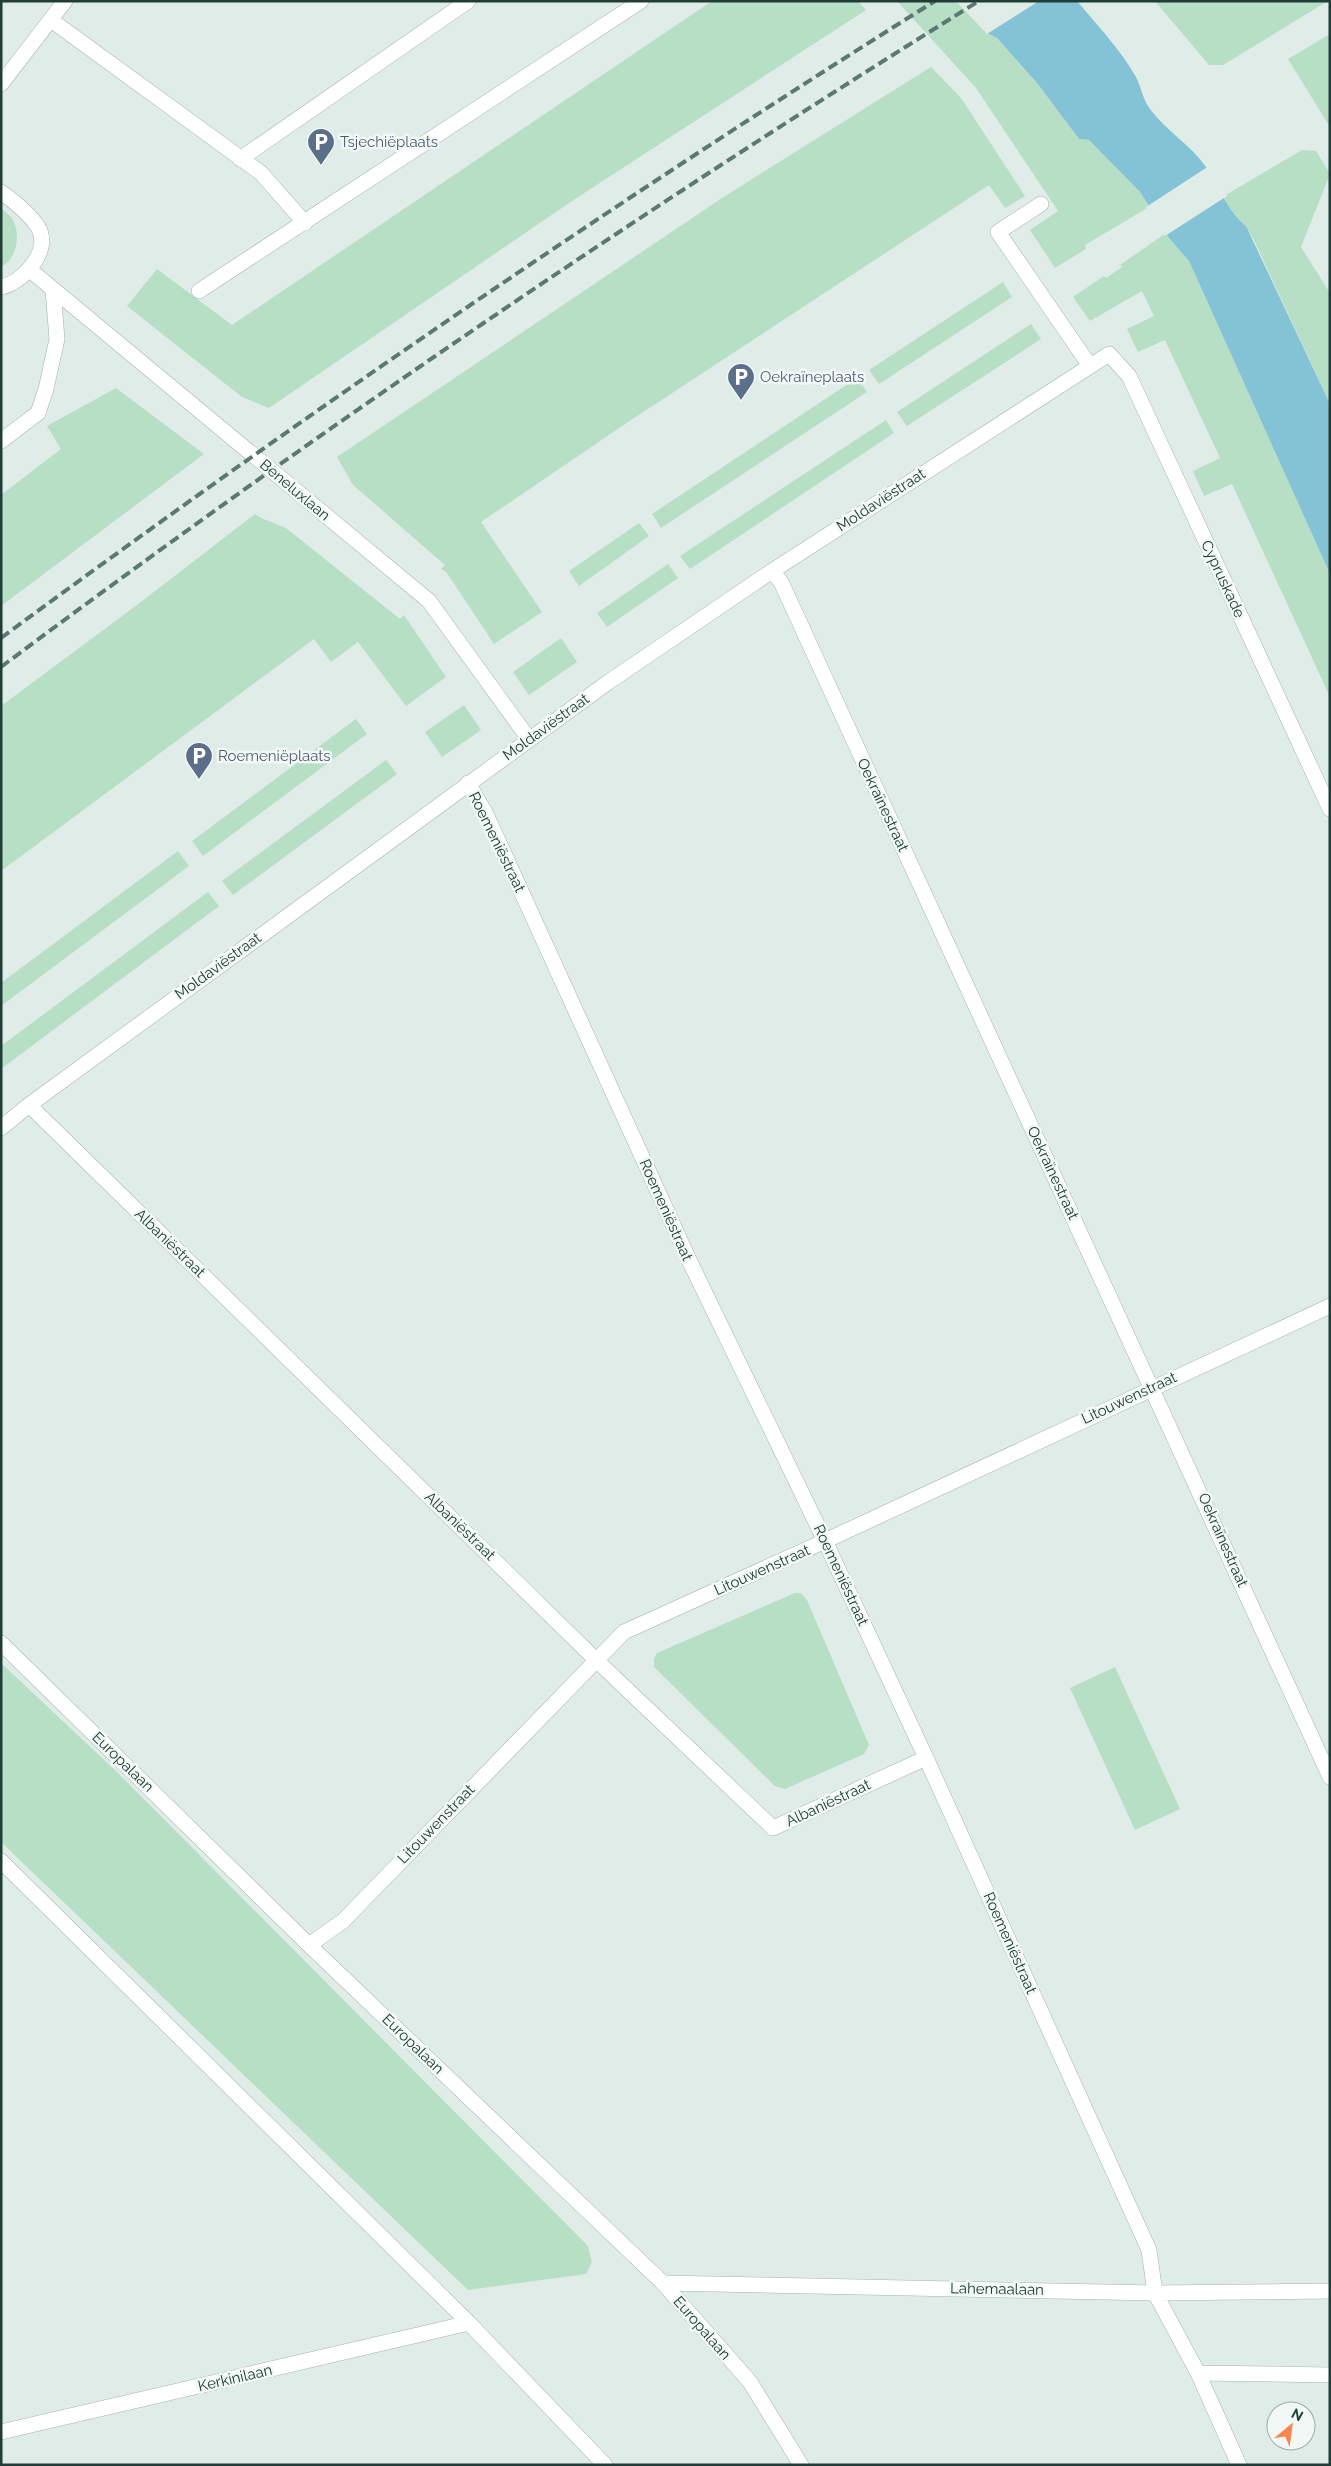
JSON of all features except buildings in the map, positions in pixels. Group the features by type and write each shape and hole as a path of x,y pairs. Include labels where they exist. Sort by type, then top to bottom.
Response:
{"street":[{"path":"1,84 65,1"},
{"path":"240,159 468,1"},
{"path":"200,291 641,1"},
{"path":"51,20 261,173 305,223"},
{"path":"1,192 21,206 40,229 40,244 37,257 30,270 20,280 1,287"},
{"path":"1041,204 998,232 1090,366"},
{"name":"Beneluxlaan","path":"30,270 429,601 529,739"},
{"path":"1,441 38,413 46,389 57,340 52,290"},
{"name":"Moldaviëstraat","path":"1,1128 28,1105 607,683 772,571 1109,354"},
{"name":"Cypruskade","path":"1109,354 1129,376 1330,809"},
{"name":"Oekraïnestraat","path":"772,571 781,582 1027,1118 1154,1386 1330,1777"},
{"name":"Roemeniëstraat","path":"468,783 486,814 690,1262 825,1541 926,1758 1149,2250 1155,2293 1198,2373"},
{"name":"Albaniëstraat","path":"28,1105 596,1660 773,1828 926,1758"},
{"name":"Litouwenstraat","path":"309,1945 343,1921 624,1632 825,1541 1154,1386 1330,1306"},
{"name":"Europalaan","path":"1,1643 309,1945 663,2284 750,2382 801,2465"},
{"path":"1,1861 469,2323 605,2465"},
{"name":"Lahemaalaan","path":"663,2284 1155,2293 1330,2290"},
{"name":"Kerkinilaan","path":"1,2432 469,2323"},
{"path":"1239,2465 1198,2373 1330,2375"}],"green space":[{"path":"712,1 858,1 866,10 572,201 269,408 242,397 127,306 157,269 232,325"},
{"path":"897,1 958,1 989,33 997,38 1037,83 1079,139 1089,140 1140,192 1149,207 1085,245 1086,249 1055,268 1030,230 1058,211 976,88"},
{"path":"1155,1 1328,1 1223,65 1209,65"},
{"path":"1330,34 1330,127 1288,59"},
{"path":"931,67 961,98 1025,196 1005,208 989,185 625,424 481,522 542,612 494,644 447,573 441,569 445,565 353,485 337,457 725,196"},
{"path":"1302,150 1316,151 1330,174 1301,247 1330,293 1330,404 1253,238 1229,208 1224,196"},
{"path":"1,208 13,220 17,239 14,253 1,267"},
{"path":"1166,233 1189,261 1330,574 1330,697 1232,484 1204,496 1193,471 1220,458 1165,340 1138,352 1127,329 1154,316 1142,291 1090,321 1073,297 1104,276 1106,278 1122,267 1120,265"},
{"path":"1003,282 1012,297 879,384 869,370"},
{"path":"1031,324 1041,339 907,426 897,412"},
{"path":"857,378 867,392 661,528 652,514"},
{"path":"116,388 204,454 1,606 1,495 61,449 47,426"},
{"path":"886,420 894,433 690,569 680,556"},
{"path":"255,514 286,528 400,619 404,615 446,677 406,706 358,642 331,662 314,639 1,871 1,706"},
{"path":"639,523 649,536 579,586 569,571"},
{"path":"668,564 678,578 607,627 597,613"},
{"path":"561,638 577,662 529,695 513,672"},
{"path":"464,705 481,730 442,757 425,732"},
{"path":"356,719 367,734 203,856 192,841"},
{"path":"386,760 397,774 233,895 222,881"},
{"path":"178,851 189,866 1,1006 1,983"},
{"path":"208,892 219,906 1,1069 1,1046"},
{"path":"795,1593 801,1593 807,1600 869,1745 864,1754 785,1789 775,1786 654,1667 654,1659 657,1653"},
{"path":"1,1663 117,1772 588,2246 592,2262 586,2274 468,2290 1,1842"},
{"path":"1115,1667 1180,1809 1135,1830 1070,1688"}],"water":[{"path":"958,1 1077,1 1130,67 1146,102 1156,117 1200,159 1233,213 1246,226 1330,404 1330,574 1189,261 1169,238 1140,192 1089,140 1079,139 1037,83 997,38 989,34"}],"pier":[{"path":"956,1 1039,1 987,34"},
{"path":"1209,166 1227,196 1165,236 1146,207"}],"railway":[{"path":"1,638 230,472 462,310 697,153 935,1"},
{"path":"1,667 120,579 361,407 729,160 979,1"}],"place":[{"name":"Tsjechiëplaats","path":"321,166"},
{"name":"Oekraïneplaats","path":"741,401"},
{"name":"Roemeniëplaats","path":"199,780"}]}
